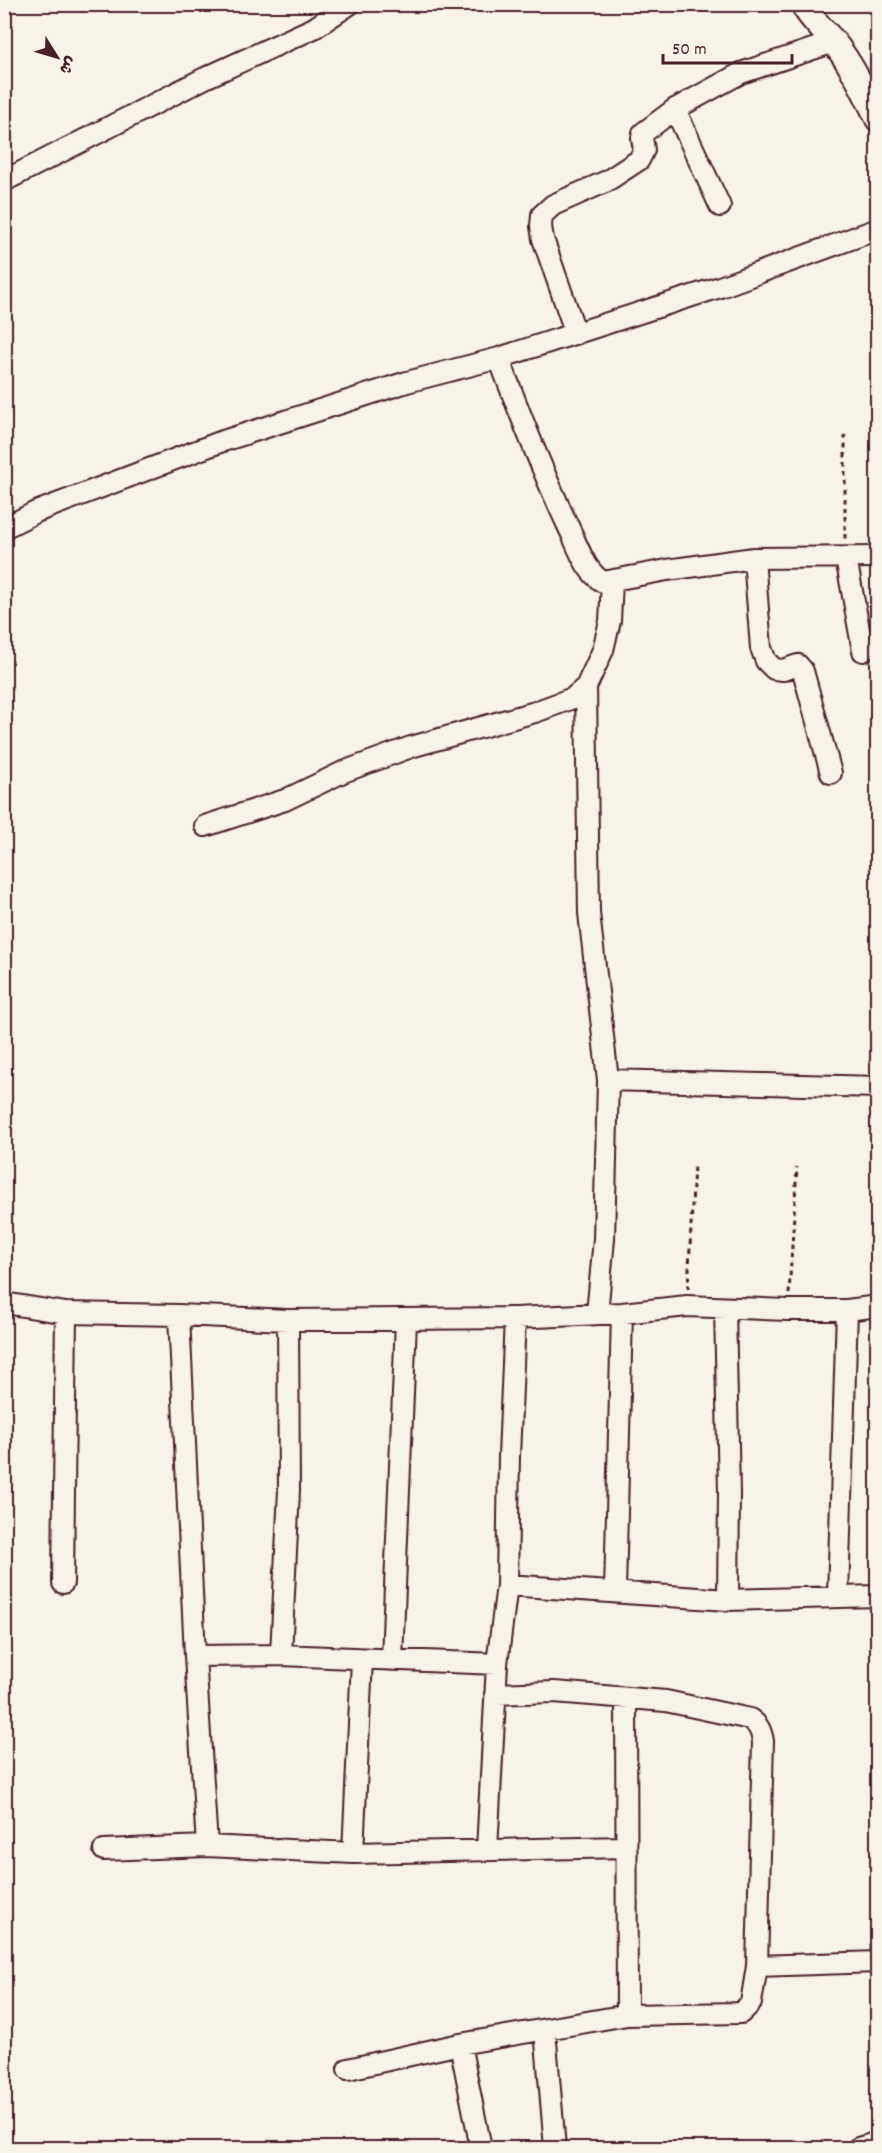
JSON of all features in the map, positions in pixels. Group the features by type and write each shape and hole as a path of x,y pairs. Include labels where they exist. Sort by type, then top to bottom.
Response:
{"street":[{"path":"4,181 205,78 314,28 350,4"},
{"path":"803,4 807,13 834,42 858,79 878,119"},
{"path":"576,334 543,239 542,215 553,205 607,181 639,160 644,150 643,133 675,109 741,73 834,42"},
{"path":"675,109 720,206"},
{"path":"4,528 36,512 220,442 407,382 499,358 576,334 720,287 878,229"},
{"path":"499,358 555,498 588,567 596,578 603,582 667,570 754,558 878,558"},
{"path":"754,558 761,648 766,662 774,669 798,665 803,671 831,773"},
{"path":"846,558 863,651"},
{"path":"205,826 285,800 343,772 411,747 535,712 573,698 586,687 603,650 610,621 612,581"},
{"path":"586,687 589,913 608,1080 604,1239 597,1314"},
{"path":"608,1080 878,1087"},
{"path":"4,1303 66,1313 406,1321 622,1313 687,1306 788,1310 847,1310 878,1306"},
{"path":"725,1308 729,1493 728,1600"},
{"path":"838,1596 847,1310"},
{"path":"63,1583 66,1313"},
{"path":"615,1592 622,1313"},
{"path":"179,1315 195,1656 207,1846"},
{"path":"487,1850 497,1664 507,1585 509,1456 515,1318"},
{"path":"281,1655 289,1490 288,1320"},
{"path":"392,1659 406,1321"},
{"path":"507,1585 728,1600 878,1596"},
{"path":"195,1656 281,1655 497,1664"},
{"path":"353,1853 362,1659"},
{"path":"348,2069 460,2044 627,2015 741,2013 751,2003 757,1966 763,1741 757,1723 750,1719 666,1701 554,1692 495,1694"},
{"path":"626,1698 627,2015"},
{"path":"104,1850 207,1846 353,1853 626,1847"},
{"path":"757,1966 878,1962"},
{"path":"545,2030 555,2148"},
{"path":"460,2044 481,2148"},
{"path":"858,2148 878,2142"}],"path":[{"path":"845,435 846,558"},
{"path":"687,1306 694,1165"},
{"path":"788,1310 796,1167"}]}
